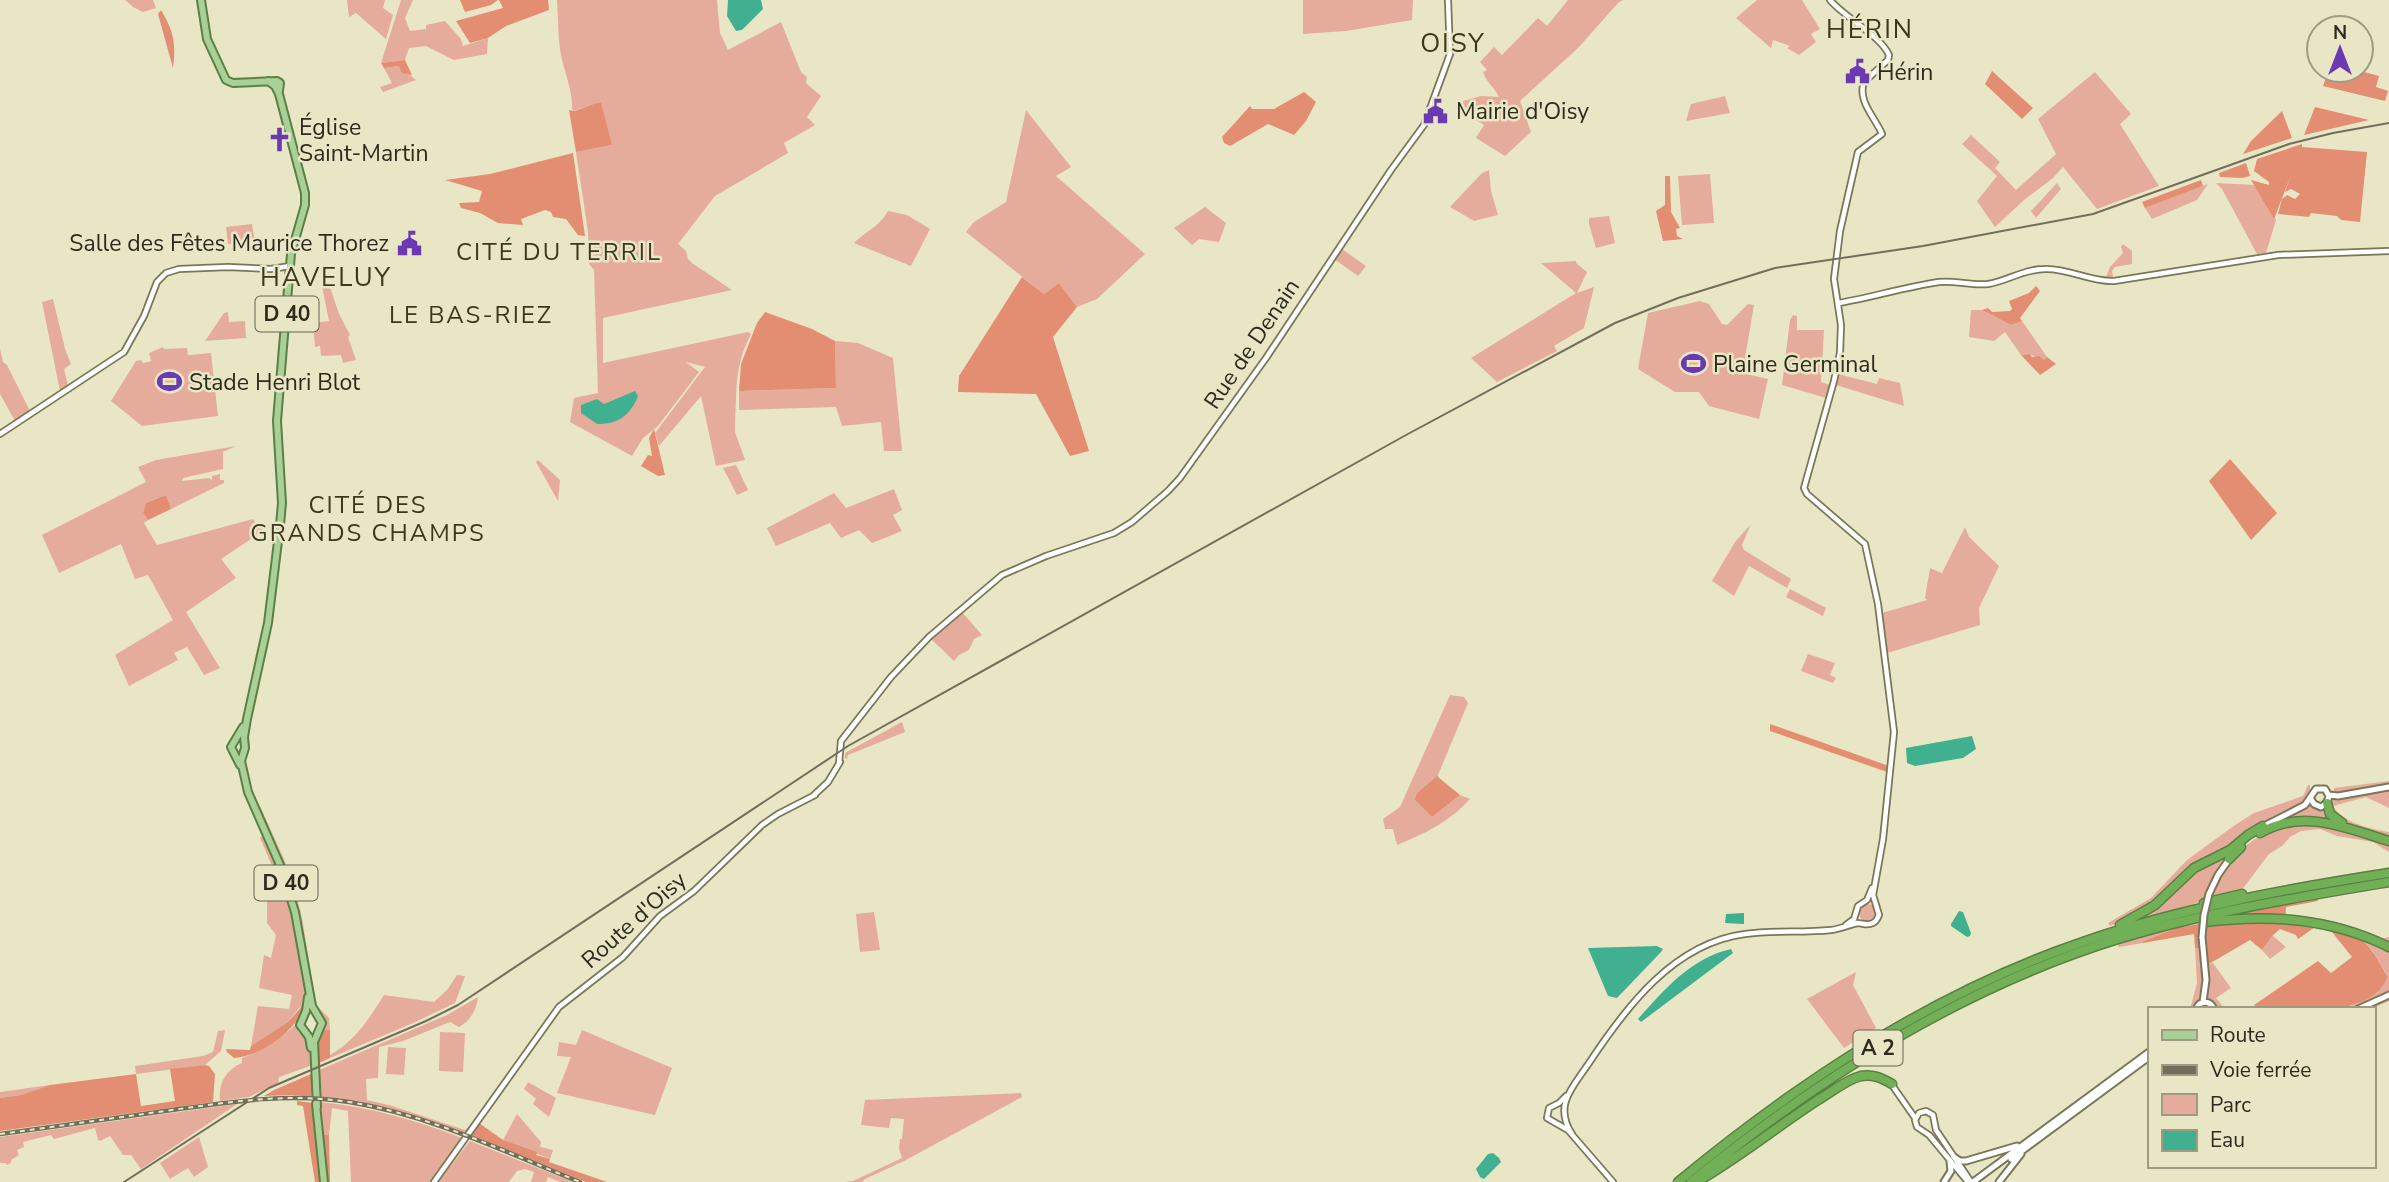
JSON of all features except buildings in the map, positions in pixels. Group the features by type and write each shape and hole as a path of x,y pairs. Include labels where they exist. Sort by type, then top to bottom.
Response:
{"highway":[{"path":"2328,799 2328,811 2334,818 2367,834"},
{"path":"2228,859 2260,833 2292,821 2323,822 2389,841"},
{"path":"2070,946 2145,912 2161,900 2189,871 2230,850 2263,826"},
{"name":"A 2","path":"1678,1182 1772,1109 1868,1044 2011,970 2070,946 2259,897 2389,873"},
{"name":"A 2","path":"1691,1182 1802,1098 1862,1058 1982,992 2041,966 2155,924 2389,882"},
{"path":"2155,924 2202,904 2242,894"},
{"path":"2155,924 2232,919 2294,919 2345,928 2389,947"},
{"path":"1698,1182 1738,1158 1803,1110 1849,1081 1871,1075 1892,1084"}],"main road":[{"name":"D 40","path":"201,0 207,39 225,78 233,83 275,85 305,193 305,205 292,248 278,417 282,510 268,622 247,719 241,762 248,792 290,894 316,1015"},
{"name":"D 40","path":"244,776 231,747 247,719"},
{"path":"236,740 244,743"},
{"path":"234,753 243,752"},
{"path":"2311,799 2317,806 2338,796 2389,787"},
{"path":"2198,1007 2203,1002 2206,981 2202,937 2204,915 2218,875 2228,859 2244,841 2263,826 2304,806 2317,788 2323,789 2328,799"},
{"name":"D 40","path":"304,1016 308,985"},
{"path":"2362,1007 2389,995"},
{"path":"2203,1002 2212,1007"},
{"path":"317,1107 314,1045 322,1024 316,1015 304,1016 300,1027 311,1043 317,1107 324,1180"},
{"path":"307,1034 316,1034"},
{"path":"1971,1181 2030,1142 2148,1055"},
{"path":"1944,1182 1951,1171 1952,1159 1966,1161 2030,1142"},
{"path":"1999,1182 2030,1142"}],"street":[{"name":"Rue de Denain","path":"855,723 899,668 929,636 1008,571 1118,532 1177,481 1261,365 1424,125 1450,54 1448,0"},
{"path":"1572,1134 1563,1110 1569,1093 1621,1017 1668,969 1693,951 1741,934 1839,928 1862,923 1871,924 1878,919 1879,911 1873,897 1874,883 1883,839 1894,739 1879,612 1865,544 1804,489 1838,362 1841,337 1839,303 1834,281 1836,254 1857,157 1861,149 1880,138 1882,133 1865,102 1862,90 1864,82 1889,57 1886,48 1830,0"},
{"path":"1839,303 1865,299 1899,288 1941,282 1987,284 2028,271 2044,269 2111,281 2232,262 2259,255 2389,251"},
{"path":"0,434 124,352 136,334 156,284 165,275 174,270 228,267 271,269 290,266"},
{"name":"Route d'Oisy","path":"434,1182 562,1005 621,959 662,914 694,891 766,822 800,805 828,782 842,758 843,743 855,723"},
{"path":"1839,928 1856,915 1857,908 1865,902 1874,883"},
{"path":"1865,902 1875,904"},
{"path":"1856,915 1862,923"},
{"path":"1892,1084 1911,1109 1917,1128 1952,1159 1971,1181"},
{"path":"1569,1093 1548,1109 1546,1117 1551,1123 1558,1123 1572,1134 1613,1182"},
{"path":"1555,1105 1563,1110"},
{"path":"1915,1119 1920,1112 1928,1111 1934,1116 1936,1130 1952,1159"},
{"path":"1558,1123 1564,1117"},
{"path":"1924,1132 1935,1125"}],"green space":[{"path":"125,0 153,0 156,8 143,12"},
{"path":"347,0 385,0 383,8 393,15 386,39 356,13 349,17"},
{"path":"401,0 413,0 405,18 410,31 426,29 426,25 445,21 461,39 463,46 488,38 487,54 454,60 426,46 409,48 405,60 381,63"},
{"path":"557,0 717,0 720,33 728,50 781,22 801,72 807,77 806,83 821,96 807,117 815,125 784,143 788,153 715,196 678,244 686,251 692,263 732,290 603,318 603,363 748,332 751,334 739,368 736,389 735,432 745,460 716,466 701,396 659,446 655,433 705,367 686,362 699,372 658,426 643,438 632,456 570,422 574,398 598,393 594,270 589,264 588,232 576,152 612,145 596,103 574,111 572,109 560,50"},
{"path":"1303,0 1413,0 1412,20 1346,31 1303,34"},
{"path":"1568,0 1623,0 1578,48 1520,101 1531,132 1505,156 1476,138 1484,125 1463,112 1463,101 1481,96 1499,97 1484,76 1483,72 1487,70 1480,62 1494,47 1502,55 1538,18 1547,26"},
{"path":"1757,0 1802,0 1820,29 1811,34 1816,42 1799,55 1787,48 1790,46 1773,40 1771,48 1736,18"},
{"path":"399,66 416,80 383,92 380,87 392,83 384,68"},
{"path":"2095,72 2131,114 2120,124 2159,186 2097,209 2063,167 1995,227 1977,201 1997,176 1962,144 1971,135 2000,162 1995,168 2016,190 2056,154 2038,119"},
{"path":"1725,96 1730,113 1686,121 1691,104"},
{"path":"1026,110 1071,167 1056,176 1145,254 1097,299 1077,307 1059,283 1044,294 966,232 974,222 1006,202"},
{"path":"1489,170 1491,191 1498,215 1474,221 1450,207 1482,173"},
{"path":"1710,174 1714,223 1682,225 1678,176"},
{"path":"2057,183 2061,189 2036,218 2031,211"},
{"path":"2216,183 2255,185 2276,220 2266,253 2257,254 2222,189"},
{"path":"2208,184 2197,200 2152,219 2145,208"},
{"path":"1205,207 1226,223 1219,242 1199,239 1192,245 1174,228"},
{"path":"888,211 907,215 930,229 911,266 854,243"},
{"path":"1609,216 1615,243 1596,248 1589,218"},
{"path":"252,224 255,242 228,244 226,227"},
{"path":"2123,244 2132,251 2132,264 2115,267 2112,271 2113,277 2106,277 2110,267 2123,253"},
{"path":"1342,249 1366,266 1358,276 1334,259"},
{"path":"1576,261 1587,272 1577,293 1594,287 1584,328 1554,346 1557,351 1497,382 1471,358 1576,293 1541,263"},
{"path":"329,284 339,314 350,335 348,337 356,360 343,363 341,355 321,356 320,346 315,347 313,323 329,321 322,286"},
{"path":"53,299 71,364 64,369 68,386 60,391 42,302"},
{"name":"Plaine Germinal","path":"1700,301 1709,304 1722,324 1727,325 1748,304 1754,305 1745,358 1746,374 1768,379 1759,419 1709,406 1699,392 1675,392 1638,369 1648,313"},
{"path":"1971,310 1982,310 2011,325 2022,321 2047,357 2044,361 2030,354 2021,355 2005,332 1994,341 1969,337"},
{"path":"228,312 229,322 245,321 246,338 205,341 224,313"},
{"path":"1793,315 1797,316 1797,330 1824,330 1821,382 1830,385 1826,398 1782,385 1790,320"},
{"path":"835,341 858,343 893,358 902,451 884,451 881,422 842,426 836,407 739,410 739,391 836,388"},
{"name":"Stade Henri Blot","path":"163,347 187,348 188,355 211,353 218,416 142,426 111,401 136,361 151,361 149,353"},
{"path":"0,349 3,362 30,411 15,421 0,394"},
{"path":"1838,374 1877,384 1879,378 1900,383 1904,406 1836,385"},
{"path":"236,446 223,452 223,469 183,478 182,481 212,480 212,476 220,474 220,480 224,480 224,483 171,509 166,495 146,503 143,513 148,520 144,523 157,545 253,519 263,531 221,559 236,578 186,612 220,668 204,675 187,647 174,653 178,660 129,686 115,655 173,620 148,575 135,579 121,544 59,573 42,535 146,482 138,467 156,460"},
{"path":"538,460 560,480 558,501 536,462"},
{"path":"736,465 748,490 737,495 723,468"},
{"path":"894,489 902,510 893,515 902,531 872,543 859,530 841,538 830,523 776,546 767,528 834,493 846,508"},
{"path":"1751,524 1742,545 1744,550 1791,579 1787,588 1749,566 1734,596 1712,581 1735,542"},
{"path":"1965,527 1969,537 1999,566 1979,608 1980,625 1887,653 1882,613 1927,600 1925,598 1930,568 1942,573"},
{"path":"1790,589 1826,608 1823,616 1786,597"},
{"path":"962,612 982,635 974,639 969,650 954,661 931,639"},
{"path":"1808,654 1835,663 1830,675 1836,678 1833,683 1801,671"},
{"path":"1450,695 1464,697 1468,703 1438,775 1417,793 1432,817 1460,795 1470,799 1436,826 1397,845 1393,829 1385,829 1383,819 1400,807"},
{"path":"902,722 905,732 845,758 845,753"},
{"path":"2389,781 2389,808 2366,797 2333,806 2350,821 2389,832 2389,838 2347,823 2334,813 2329,805 2333,799 2334,788"},
{"path":"2308,785 2310,790 2305,802 2264,821 2229,848 2203,901 2132,923 2127,919 2110,926 2108,923 2151,898 2187,860 2235,825 2254,813 2303,796"},
{"path":"2310,805 2317,809 2326,807 2336,821 2276,823"},
{"path":"260,806 291,875 302,918 316,1005 329,1018 330,1030 316,1038 324,1024 313,1002 299,1008 288,1022 251,1046 258,1006 289,1009 292,995 259,988 264,955 271,958 276,935 267,923 267,868 273,868 260,838 263,835 254,813"},
{"path":"2307,821 2389,843 2389,852 2373,842 2337,836 2320,829 2301,831 2269,854 2241,891 2211,898 2228,866 2243,848 2262,835 2282,827 2290,827 2291,823"},
{"path":"1868,904 1874,907 1877,913 1874,919 1868,922 1862,919 1859,913 1862,907"},
{"path":"874,912 880,950 860,952 856,914"},
{"path":"2177,928 2143,943 2119,947 2117,943"},
{"path":"2358,930 2382,939 2389,937 2389,1001 2375,1007 2347,1007 2375,994 2388,977 2372,950 2361,938"},
{"path":"2272,935 2286,947 2270,959 2262,950"},
{"path":"2206,947 2207,964 2213,963 2231,988 2216,998 2223,1007 2191,1007 2197,983 2195,948"},
{"path":"1856,972 1853,985 1876,1028 1844,1048 1807,999"},
{"path":"457,975 465,976 455,1003 330,1058 330,1055 347,1043 361,1028 384,995 434,1002 447,990"},
{"path":"478,997 472,1015 459,1027 450,1022 403,1041 379,1047 378,1078 366,1079 367,1100 465,1130 476,1121 465,1134 394,1111 320,1097 317,1071 447,1015"},
{"path":"296,1024 299,1033 306,1036 310,1066 279,1077 278,1083 249,1097 220,1101 220,1088 224,1078 242,1063 242,1058 271,1044"},
{"path":"225,1030 221,1051 205,1065 136,1074 135,1066 203,1056 213,1052 218,1031"},
{"path":"582,1030 672,1068 655,1115 557,1093 571,1057 557,1056 559,1042 576,1045"},
{"path":"440,1032 465,1033 463,1072 439,1071"},
{"path":"388,1047 406,1048 404,1075 386,1074"},
{"path":"528,1082 556,1098 549,1117 533,1104 536,1099 524,1089"},
{"path":"50,1085 21,1095 0,1098 0,1092"},
{"path":"1021,1093 1022,1097 904,1161 862,1182 844,1182 853,1181 902,1158 899,1149 904,1119 891,1118 889,1128 861,1125 865,1100"},
{"path":"320,1102 392,1115 462,1138 432,1182 351,1182 348,1111 332,1108 329,1135 323,1134"},
{"path":"237,1104 141,1169 131,1155 123,1155 110,1136 98,1140 95,1128 54,1139 51,1135 23,1142 24,1147 17,1150 19,1155 11,1160 11,1163 0,1163 0,1137"},
{"path":"517,1114 541,1142 540,1147 553,1150 550,1159 503,1140"},
{"path":"199,1137 208,1167 194,1177 188,1168 170,1179 160,1163"},
{"path":"470,1141 573,1182 560,1182 548,1177 546,1182 531,1182 534,1172 525,1169 517,1171 509,1182 438,1182"}],"shaded area":[{"path":"460,0 498,0 491,5 465,12"},
{"path":"499,0 548,0 549,10 506,26 488,38 470,43 456,21 503,8"},
{"path":"161,10 173,38 173,68 158,14"},
{"path":"405,60 412,75 402,73 399,66 384,68 381,63"},
{"path":"1992,71 2033,108 2022,119 1985,84"},
{"path":"2375,75 2379,76 2376,87 2388,91 2385,101 2323,86 2375,84"},
{"path":"1304,92 1316,102 1306,121 1294,135 1268,124 1230,146 1224,143 1222,137 1250,106 1252,109 1274,109"},
{"path":"601,103 612,145 576,152 569,110 575,111"},
{"path":"2315,107 2369,120 2304,135"},
{"path":"2282,111 2292,138 2243,154 2251,141"},
{"path":"2302,144 2302,147 2367,152 2360,222 2311,213 2309,217 2278,214 2282,199 2287,195 2295,199 2300,194 2291,189 2285,192 2291,175 2274,219 2251,180 2269,185 2269,182 2254,171 2257,159"},
{"path":"573,153 585,236 578,235 566,219 553,217 551,212 545,210 521,219 523,225 498,223 480,213 461,208 459,203 479,202 482,191 445,180 490,174"},
{"path":"2246,163 2250,176 2220,177 2219,173"},
{"path":"1665,176 1670,176 1671,212 1680,228 1676,229 1677,236 1683,239 1663,241 1656,211 1665,205"},
{"path":"2201,180 2203,186 2145,208 2142,202"},
{"path":"1022,277 1044,294 1059,283 1077,307 1053,337 1089,451 1070,456 1036,394 958,392 959,376"},
{"path":"2036,286 2040,291 2020,318 2022,321 2011,325 1982,310 1988,308 1992,312 2010,311 2012,309 2009,301 2029,293"},
{"path":"765,312 812,329 835,341 836,388 739,391 741,364 757,323"},
{"path":"2030,354 2044,360 2047,357 2056,364 2040,375 2021,355"},
{"path":"654,429 665,475 658,476 641,466 648,455 652,456 649,438"},
{"path":"2230,459 2277,513 2251,540 2209,481"},
{"path":"166,495 171,509 148,520 143,513 146,503"},
{"path":"1770,724 1889,766 1887,772 1770,731"},
{"path":"1438,775 1460,795 1432,817 1415,800 1417,793"},
{"path":"2317,898 2318,901 2286,907 2285,921 2318,924 2350,932 2367,945 2388,977 2379,991 2349,1006 2256,1007 2254,1005 2318,961 2331,973 2352,957 2328,927 2318,925 2298,939 2296,935 2280,929 2262,950 2250,940 2207,965 2206,923 2223,921 2222,916"},
{"path":"2199,924 2200,948 2195,948 2194,934 2143,943 2177,928"},
{"path":"305,1003 302,1013 287,1032 267,1047 234,1058 227,1052 226,1049 250,1050 251,1046 288,1022"},
{"path":"325,1030 330,1030 330,1058 317,1064 316,1038"},
{"path":"205,1065 215,1074 213,1102 0,1131 0,1098 21,1095 50,1085 136,1074 141,1106 175,1101 170,1069"},
{"path":"311,1074 314,1097 264,1096 274,1090"},
{"path":"297,1101 314,1103 322,1182 315,1182 303,1106 297,1105"},
{"path":"479,1123 503,1140 537,1152 536,1155 550,1159 549,1162 607,1182 586,1182 471,1135"},
{"path":"323,1134 329,1135 330,1182 327,1182"}],"water":[{"path":"728,0 761,0 763,9 742,30 736,31 727,16"},
{"path":"635,391 638,396 635,403 622,418 597,424 581,413 581,405 597,399 604,404"},
{"path":"1972,736 1976,749 1963,758 1915,766 1907,763 1906,748"},
{"path":"1959,911 1963,912 1970,936 1967,937 1951,926"},
{"path":"1744,913 1744,924 1725,923 1726,914"},
{"path":"1657,946 1663,949 1661,952 1617,998 1608,996 1588,948"},
{"path":"1731,949 1733,953 1641,1022 1638,1019 1679,976 1703,960"},
{"path":"1493,1153 1501,1162 1484,1179 1476,1169 1488,1154"}],"tram line":[{"path":"124,1182 269,1088 458,1005 848,746 1406,435 1615,323 1678,298 1775,268 1923,246 2093,214 2289,144 2389,123"}],"railway":[{"path":"0,1134 230,1102 277,1098 325,1099 379,1108 438,1125 580,1182"}],"place":[{"name":"Hérin","path":"1857,72"},
{"name":"Mairie d'Oisy","path":"1436,111"},
{"name":"Église Saint-Martin","path":"279,140"},
{"name":"Salle des Fêtes Maurice Thorez","path":"409,243"},
{"name":"Plaine Germinal","path":"1693,364"},
{"name":"Stade Henri Blot","path":"169,382"}],"district":[{"name":"HÉRIN","path":"1870,29"},
{"name":"OISY","path":"1453,43"},
{"name":"CITÉ DU TERRIL","path":"559,252"},
{"name":"HAVELUY","path":"326,277"},
{"name":"LE BAS-RIEZ","path":"471,315"},
{"name":"CITÉ DES GRANDS CHAMPS","path":"368,519"}]}
